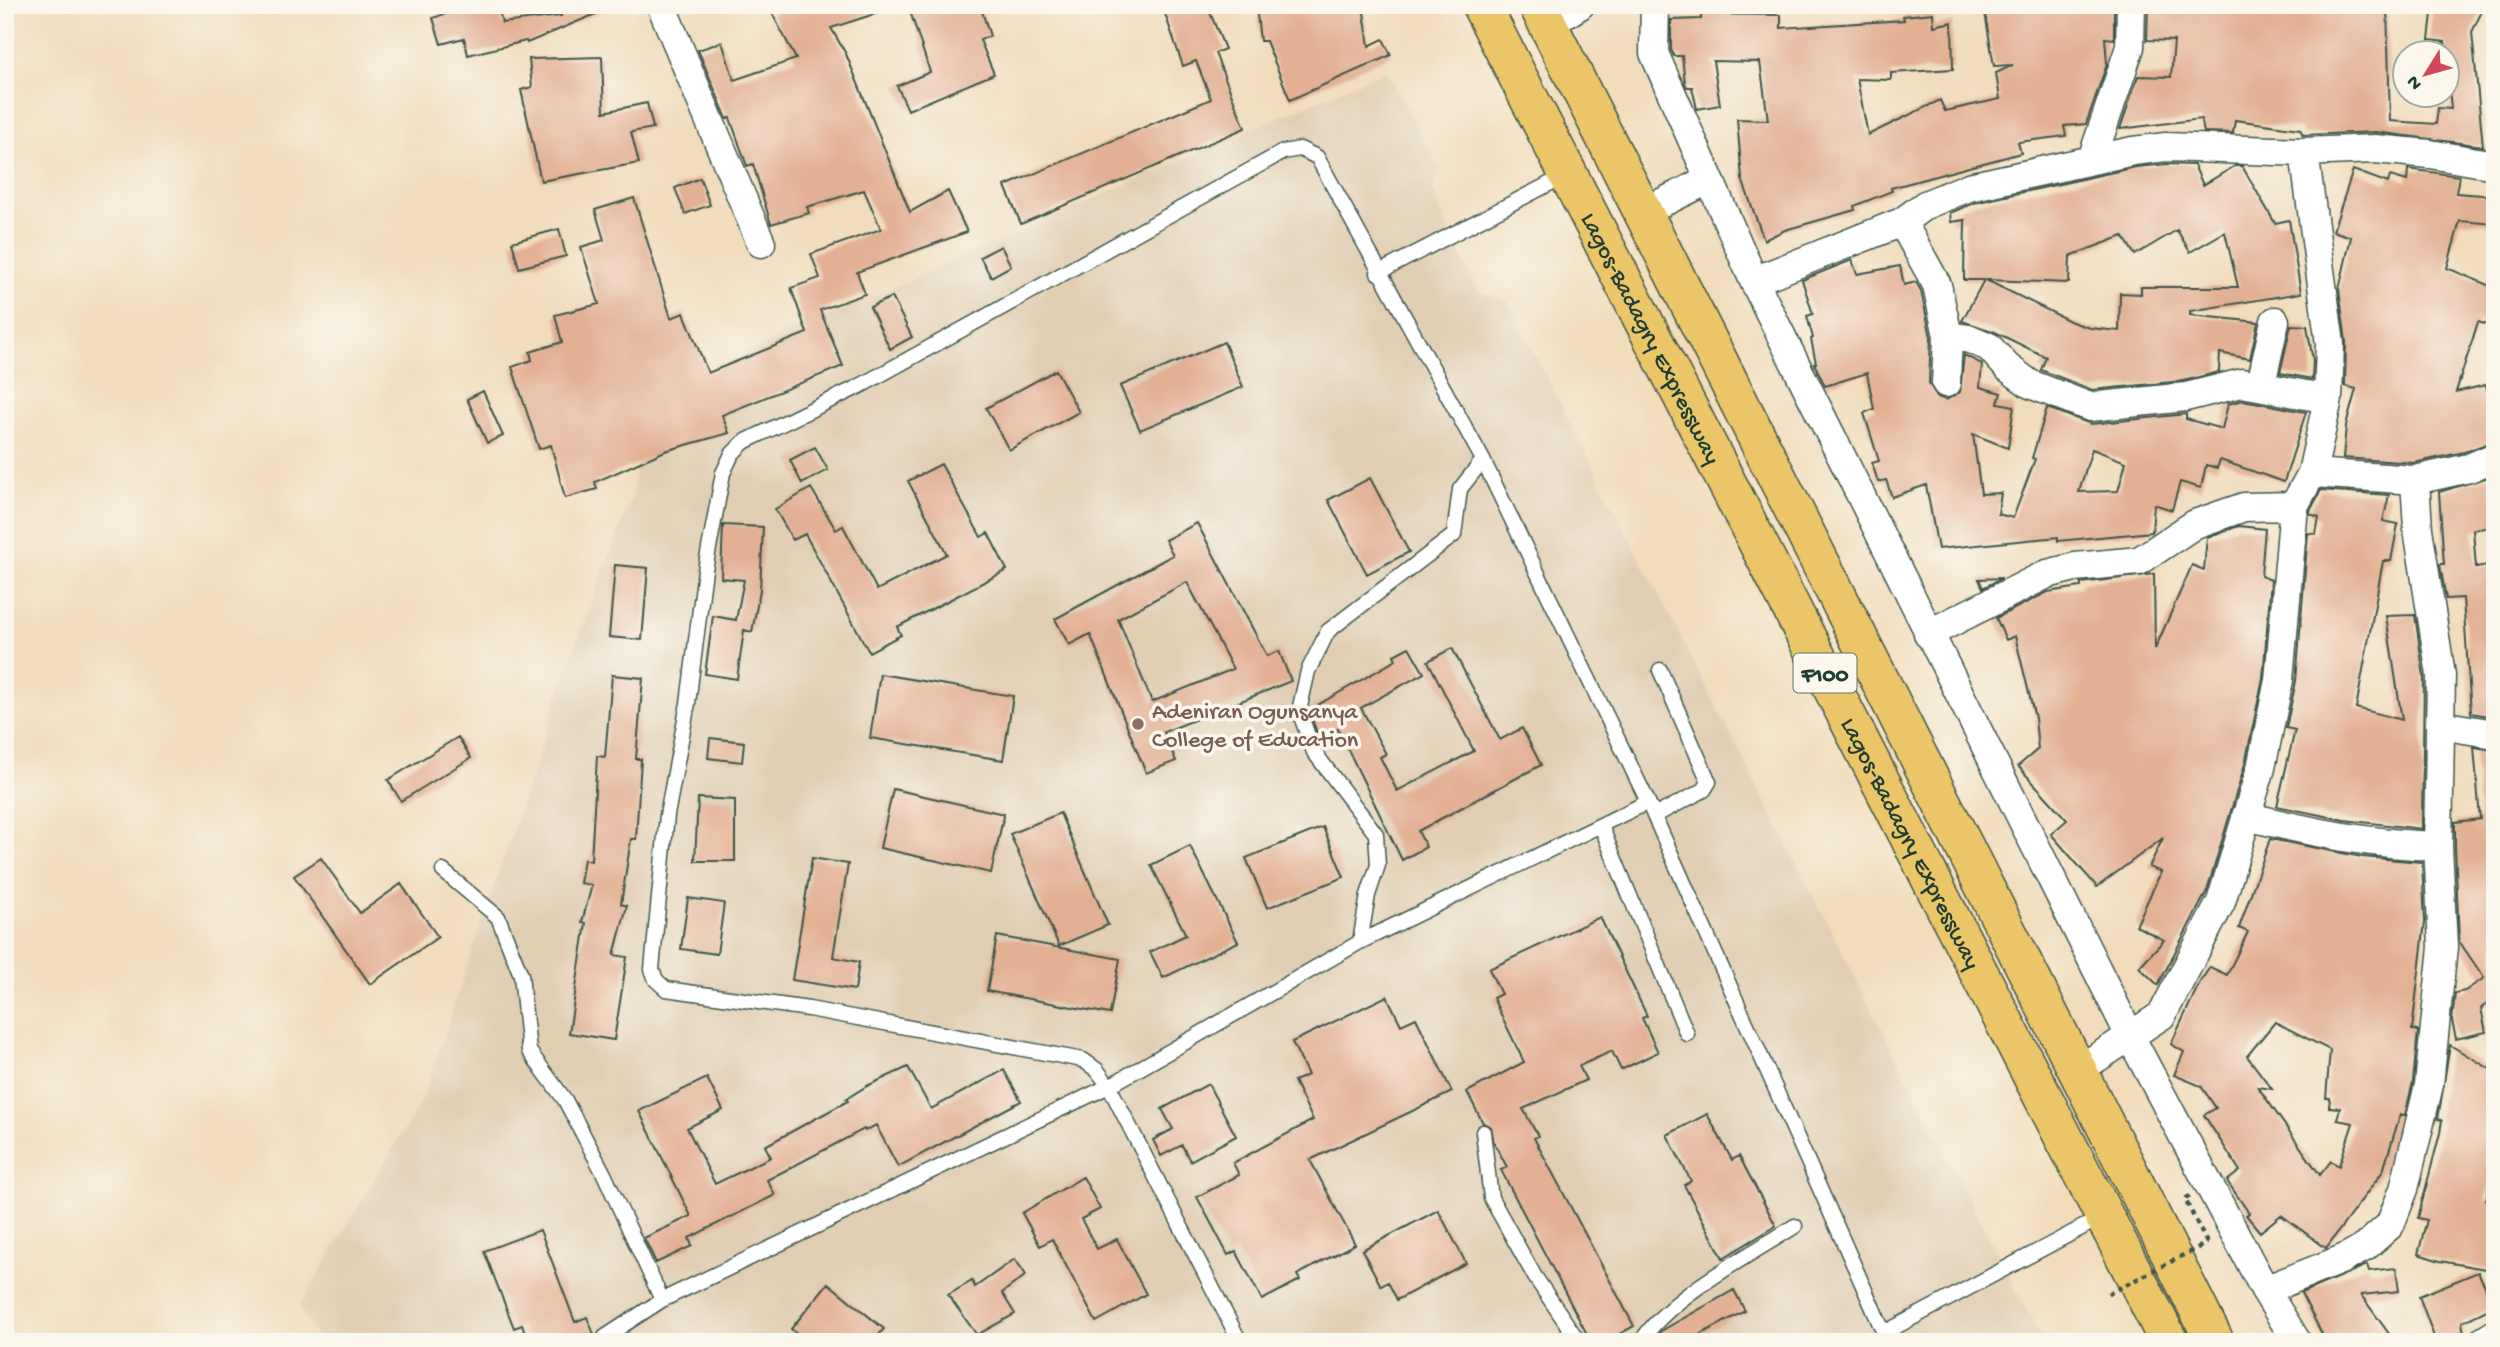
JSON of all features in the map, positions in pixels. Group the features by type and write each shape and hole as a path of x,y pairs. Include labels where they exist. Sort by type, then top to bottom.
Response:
{"highway":[{"name":"Lagos-Badagry Expressway","path":"1481,5 2169,1342"},
{"name":"Lagos-Badagry Expressway","path":"1543,15 2215,1342"}],"street":[{"path":"660,5 761,243"},
{"path":"1543,15 1580,5"},
{"path":"1655,5 1654,53 1754,281 2131,1038 2265,1290 2297,1342"},
{"path":"2092,159 2130,47 2131,5"},
{"path":"1754,281 1902,222 1925,205 1969,187 2092,159 2166,147 2304,152 2375,149 2430,153 2495,165"},
{"path":"2077,1071 2131,1038 2162,1015 2221,902 2261,768 2279,680 2294,506 2312,473 2328,399 2330,344 2304,152"},
{"path":"1643,212 1708,180"},
{"path":"1902,222 1937,285 1948,336 1946,383"},
{"path":"2261,384 2275,321"},
{"path":"1948,336 1970,339 1989,347 2007,368 2030,384 2090,407 2186,397 2242,383 2261,384 2328,399"},
{"path":"2312,473 2416,480 2469,468 2495,457"},
{"path":"2265,1290 2365,1247 2390,1225 2404,1189 2428,1085 2442,947 2438,846 2441,675 2418,529 2416,480"},
{"path":"1928,634 2047,574 2075,567 2139,561 2195,524 2244,507 2294,506"},
{"path":"2440,725 2495,734"},
{"path":"2246,816 2324,836 2387,845 2438,846"},
{"path":"2482,1342 2495,1334"}],"lane":[{"path":"1240,1342 1109,1086 1097,1070 1083,1060 809,1009 666,989 656,980 652,969 667,816 723,473 732,454 744,442 860,386 1283,152 1300,149 1317,157 1378,273 1483,460 1648,802 1886,1337 2104,1216"},
{"path":"1378,273 1569,174"},
{"path":"1360,942 1368,895 1378,865 1376,834 1314,752 1299,710 1308,671 1328,631 1454,535 1460,489 1483,460"},
{"path":"1654,816 1704,790 1709,782 1660,670"},
{"path":"605,1337 662,1300 1109,1086 1360,942 1648,802"},
{"path":"1601,826 1687,1034"},
{"path":"443,871 498,917 521,975 529,1051 565,1100 604,1174 662,1300"},
{"path":"1483,1132 1491,1198 1535,1278 1579,1342"},
{"path":"1641,1342 1648,1329 1668,1309 1795,1226"}],"path":[{"path":"2108,1294 2207,1243 2185,1199"}],"shaded area":[{"name":"Adeniran Ogunsanya College of Education","path":"1386,70 1441,170 1432,189 1451,236 1480,292 1507,300 2043,1342 319,1342 299,1307 422,1100 574,649 632,496 638,449 638,400"}],"building":[{"path":"469,5 498,5 502,23 561,16 557,5 617,5 527,43 526,41 468,55 464,38 441,44 433,18"},
{"path":"787,5 890,5 890,9 831,28 846,54 910,212 948,191 967,232 857,272 865,294 820,310 843,366 722,415 729,433 665,451 595,482 597,489 565,498 551,445 539,449 512,367 532,360 530,352 562,342 555,315 599,304 581,247 604,240 595,210 634,198 671,318 684,313 708,373 807,333 791,288 820,278 811,254 881,229 864,190 807,207 809,213 771,224 753,164 747,166 730,118 727,119 698,50 722,42 734,80 796,59 772,13"},
{"path":"908,5 980,5 990,36 980,40 994,74 908,110 897,86 930,72"},
{"path":"1162,5 1207,5 1225,49 1215,53 1245,128 1021,224 1005,186 1211,99 1196,61 1183,66"},
{"path":"1256,5 1363,5 1369,46 1383,39 1391,55 1290,100 1266,41 1260,41"},
{"path":"1996,5 2114,5 2114,39 2105,38 2107,64 2086,124 2064,126 2066,136 2018,142 2021,153 1891,188 1892,191 1854,206 1855,210 1785,230 1764,240 1742,179 1737,119 1768,120 1760,62 1713,61 1720,105 1697,109 1692,87 1687,87 1685,83 1682,56 1674,56 1671,50 1671,20 1701,19 1701,14 1781,15 1781,28 1904,20 1903,16 1933,13 1934,26 1952,22 1953,69 1891,73 1891,80 1857,79 1868,135 1940,100 1945,111 2000,99 1996,73 2013,65 1994,66 1985,13 1997,10"},
{"path":"2148,5 2230,5 2255,14 2257,5 2387,5 2390,121 2436,124 2438,108 2462,108 2462,38 2429,38 2433,5 2485,5 2472,32 2483,146 2376,132 2303,135 2300,129 2235,120 2233,133 2204,132 2201,119 2120,129 2138,76 2171,77 2174,41 2147,40"},
{"path":"602,57 604,112 647,103 653,128 631,132 639,163 541,181 521,90 532,87 529,59"},
{"path":"2194,165 2203,185 2235,166 2242,166 2275,223 2289,220 2301,293 2190,311 2190,315 2258,322 2250,359 2220,353 2219,372 2183,381 2092,390 2041,370 2046,357 1995,332 1962,321 1984,280 1964,280 1965,220 1951,222 1950,213 1974,203 2136,167","holes":["2177,230 2190,252 2225,232 2238,287 2141,287 2141,294 2120,293 2119,331 2090,328 2072,322 1986,280 2069,283 2070,256 2123,236 2135,255"]},
{"path":"2408,169 2459,176 2456,193 2495,196 2495,224 2460,221 2447,268 2495,288 2495,327 2478,322 2456,392 2486,385 2495,420 2495,441 2464,452 2414,463 2343,458 2346,426 2356,389 2345,386 2346,342 2339,289 2351,237 2333,231 2353,170 2388,183 2390,176 2407,181"},
{"path":"700,178 710,205 685,214 675,188"},
{"path":"559,229 566,256 519,268 512,242"},
{"path":"1001,246 1011,266 991,277 980,257"},
{"path":"1852,260 1857,274 1900,266 1904,285 1916,282 1921,291 1931,337 1929,383 1937,397 1946,400 1960,392 1964,355 1982,364 1980,387 2001,393 1998,403 2014,406 2008,448 1973,434 1981,494 2001,493 1998,514 2013,518 2035,459 2032,458 2047,408 2091,424 2186,414 2186,419 2222,429 2228,404 2243,400 2306,412 2284,482 2220,460 2217,468 2206,465 2201,488 2180,482 2172,510 2154,504 2152,532 2058,541 2058,537 1938,549 1926,485 1892,497 1886,480 1878,482 1872,463 1879,461 1864,413 1874,409 1867,373 1825,386 1814,363 1813,338 1807,316 1813,314 1802,280","holes":["2092,449 2126,462 2118,491 2079,492"]},
{"path":"892,297 912,337 890,349 870,307"},
{"path":"2291,325 2307,326 2313,361 2312,379 2280,373"},
{"path":"1224,342 1243,387 1140,430 1120,386"},
{"path":"1056,370 1079,412 1009,450 986,408"},
{"path":"483,391 503,436 487,443 467,399"},
{"path":"815,447 828,470 802,484 790,460"},
{"path":"941,464 981,537 988,533 1007,570 897,627 901,635 869,652 805,534 793,540 775,509 811,488 836,530 843,526 877,590 947,554 908,481"},
{"path":"2495,475 2495,526 2473,530 2476,567 2495,564 2495,717 2471,713 2463,598 2446,599 2440,564 2444,564 2439,492"},
{"path":"1370,478 1409,552 1367,574 1328,500"},
{"path":"2321,490 2389,495 2383,521 2398,524 2391,561 2383,561 2356,708 2402,720 2386,616 2415,615 2424,676 2422,829 2344,820 2277,806 2295,730 2286,728 2296,681 2308,533 2316,534 2319,517 2310,514 2310,511"},
{"path":"1197,523 1267,656 1279,651 1291,681 1164,732 1176,761 1146,773 1090,634 1069,645 1055,619 1173,555 1165,540","holes":["1187,582 1233,669 1152,702 1118,619"]},
{"path":"723,525 763,527 760,590 752,632 744,630 737,679 705,674 713,616 736,620 744,580 721,578"},
{"path":"2239,526 2265,529 2261,576 2271,580 2263,678 2245,764 2207,891 2158,985 2139,967 2164,940 2136,926 2161,872 2149,867 2163,838 2097,887 2051,834 2067,820 2018,766 2038,749 2035,718 2015,636 2006,640 1996,618 2048,592 2081,587 2081,583 2154,574 2155,649 2192,565 2204,570 2207,537"},
{"path":"615,565 648,568 642,640 609,637"},
{"path":"2002,578 1983,588 1979,579"},
{"path":"1409,647 1424,673 1361,708 1386,754 1380,757 1397,791 1474,751 1428,661 1452,648 1500,740 1522,728 1541,765 1418,831 1426,847 1402,860 1338,729 1319,739 1309,710 1396,660 1394,655"},
{"path":"880,674 1013,696 1003,760 870,738"},
{"path":"612,675 643,678 636,759 641,759 636,839 631,839 621,904 627,906 614,955 627,957 614,1040 569,1033 586,923 582,922 592,885 580,883 584,859 591,861 597,756 605,757"},
{"path":"458,737 471,758 401,801 388,780"},
{"path":"710,738 744,742 742,762 708,758"},
{"path":"2474,747 2495,750 2495,999 2481,1008 2486,1032 2456,1039 2452,1021 2455,993 2465,991 2484,978 2459,941 2455,822 2480,819"},
{"path":"893,789 1004,814 991,873 880,848"},
{"path":"698,798 735,800 735,861 695,861"},
{"path":"1060,813 1108,925 1059,946 1010,834"},
{"path":"1323,827 1344,877 1267,908 1246,858"},
{"path":"2270,839 2362,857 2422,862 2425,922 2412,1030 2418,1031 2413,1082 2405,1115 2400,1115 2383,1171 2326,1248 2281,1215 2260,1232 2246,1215 2249,1213 2227,1181 2240,1171 2204,1115 2216,1108 2201,1086 2174,1075 2184,1052 2171,1044 2200,982 2210,967 2227,975 2248,932 2239,928","holes":["2275,1022 2330,1050 2326,1098 2330,1098 2329,1107 2340,1108 2337,1120 2353,1123 2339,1166 2331,1161 2320,1175 2258,1087 2272,1089 2247,1056"]},
{"path":"1190,846 1238,942 1163,978 1150,952 1186,935 1151,865"},
{"path":"321,858 360,913 401,884 438,937 370,984 294,876"},
{"path":"812,858 848,864 833,957 859,962 855,990 792,980"},
{"path":"688,898 724,903 717,954 681,949"},
{"path":"1600,917 1647,1016 1642,1018 1658,1052 1621,1070 1612,1051 1579,1066 1586,1080 1523,1109 1538,1136 1534,1138 1634,1326 1605,1342 1591,1342 1501,1170 1507,1167 1494,1143 1491,1127 1483,1123 1467,1092 1524,1062 1493,998 1501,994 1489,969"},
{"path":"997,936 1120,959 1110,1014 987,991"},
{"path":"1387,996 1401,1025 1416,1018 1452,1092 1310,1160 1355,1244 1297,1275 1300,1280 1262,1300 1236,1251 1228,1255 1197,1197 1239,1175 1233,1163 1313,1120 1294,1081 1308,1075 1292,1042"},
{"path":"2450,1045 2495,1072 2495,1164 2486,1200 2495,1201 2491,1270 2440,1261 2418,1254 2427,1220 2418,1218 2440,1133 2442,1120 2438,1119"},
{"path":"908,1067 931,1109 1004,1070 1021,1101 898,1167 876,1125 865,1131 864,1129 767,1180 775,1195 689,1238 692,1246 656,1263 644,1238 691,1216 639,1111 707,1078 723,1110 687,1128 715,1184 771,1157 765,1146 848,1101 846,1099 867,1086"},
{"path":"1208,1084 1236,1136 1190,1161 1182,1145 1161,1156 1153,1140 1173,1129 1162,1109"},
{"path":"1707,1114 1732,1160 1739,1156 1776,1226 1723,1258 1684,1185 1691,1181 1667,1135"},
{"path":"1083,1177 1100,1209 1081,1219 1097,1249 1117,1239 1146,1294 1096,1322 1052,1239 1040,1246 1022,1213"},
{"path":"1438,1210 1466,1263 1397,1300 1388,1282 1381,1286 1362,1250"},
{"path":"540,1230 575,1322 587,1317 597,1342 528,1342 522,1325 514,1328 484,1251"},
{"path":"1015,1259 1026,1275 1002,1293 1015,1314 977,1335 948,1295 972,1281 975,1287"},
{"path":"2367,1265 2369,1271 2396,1268 2399,1291 2361,1295 2395,1342 2326,1342 2301,1293"},
{"path":"2478,1272 2495,1306 2462,1322 2465,1342 2436,1342 2419,1296"},
{"path":"828,1283 884,1329 873,1342 806,1342 791,1329"},
{"path":"1734,1290 1745,1311 1686,1342 1653,1342 1661,1331"}],"place":[{"name":"Adeniran Ogunsanya College of Education","path":"1138,724"}]}
